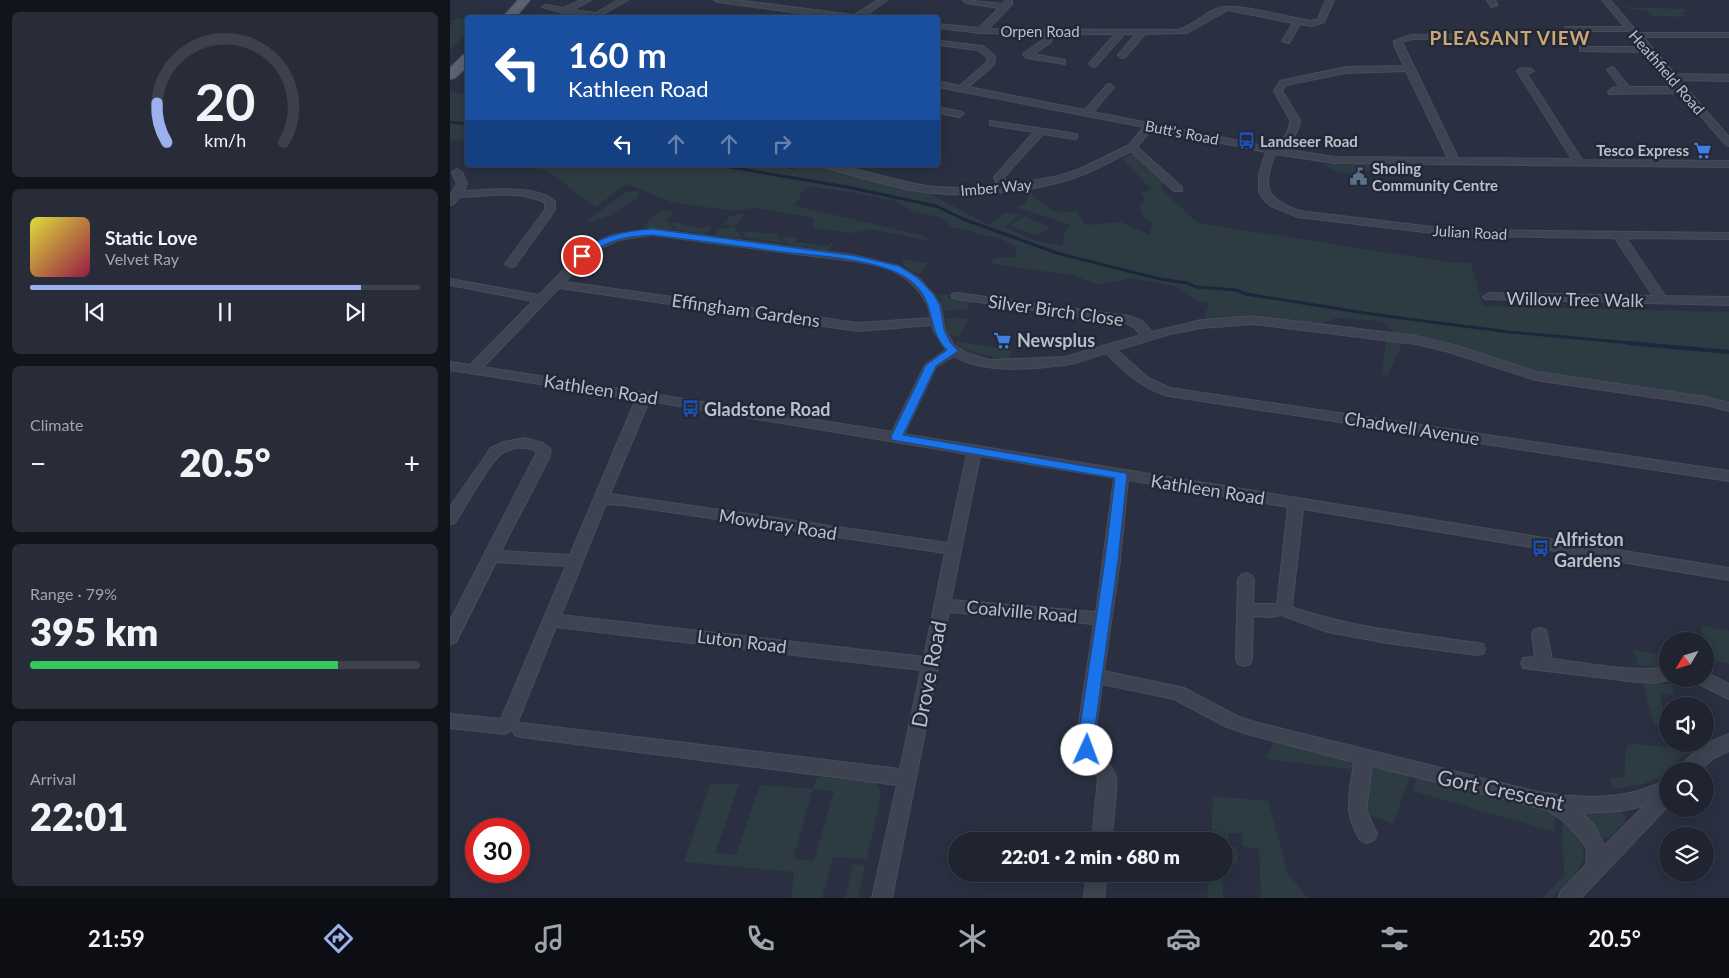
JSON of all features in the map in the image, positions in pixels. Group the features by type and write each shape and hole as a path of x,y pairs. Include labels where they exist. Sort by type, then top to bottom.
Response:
{"main road":[{"path":"500,15 512,0"},
{"path":"511,15 524,0"},
{"path":"450,63 465,49"},
{"path":"450,75 465,61"}],"street":[{"path":"564,11 587,0"},
{"path":"601,15 624,0"},
{"path":"718,0 832,15"},
{"path":"744,0 797,7 798,11"},
{"path":"861,15 883,0"},
{"path":"967,0 1007,4 981,31"},
{"name":"Orpen Road","path":"940,26 981,31 1177,32 1187,31 1217,11 1228,8 1312,24 1321,20 1330,0"},
{"name":"Heathfield Road","path":"1606,0 1729,143"},
{"path":"546,8 592,15"},
{"path":"1286,41 1297,22"},
{"path":"1591,62 1577,38 1574,27 1634,32 1729,35"},
{"path":"1092,61 1122,31"},
{"path":"1122,55 1143,31"},
{"path":"1050,32 1048,40 1022,55 1062,62"},
{"path":"1454,161 1398,45 1398,41 1411,37 1484,36"},
{"path":"940,42 980,48 991,56 991,63 961,88"},
{"path":"1585,49 1649,50"},
{"path":"1275,150 1291,135 1296,125 1278,91 1283,83 1346,70 1409,68"},
{"path":"1611,70 1626,90"},
{"path":"1521,71 1579,162"},
{"path":"1673,77 1729,78"},
{"name":"Butt's Road","path":"940,84 1334,160 1729,164"},
{"path":"1087,113 1110,87"},
{"path":"1612,92 1615,90 1683,90"},
{"path":"940,110 959,114"},
{"path":"994,123 1040,132 1074,136"},
{"name":"Imber Way","path":"834,167 918,188 960,191 1003,189 1072,176 1132,147 1151,125"},
{"path":"1003,189 999,177 1040,132"},
{"path":"1132,147 1178,189"},
{"name":"Julian Road","path":"1275,150 1262,185 1263,193 1272,203 1280,208 1298,214 1458,233 1729,236"},
{"path":"453,198 462,184 457,172"},
{"path":"453,198 529,194 548,199 551,204 550,210 514,260 500,256"},
{"path":"474,370 587,252 602,242 634,233 659,232 853,258 889,266 907,274 923,288 933,302 943,339 953,351 974,360 1002,365 1066,361 1189,326 1253,320 1422,341 1453,349 1535,376 1706,401 1729,407"},
{"name":"Willow Tree Walk","path":"1619,235 1661,300"},
{"path":"450,282 542,299"},
{"name":"Effingham Gardens","path":"556,284 858,327 937,321"},
{"name":"Silver Birch Close","path":"957,296 1129,320 1138,324 1149,336"},
{"name":"Willow Tree Walk","path":"1489,298 1729,301"},
{"name":"Chadwell Avenue","path":"1109,349 1141,380 1166,391 1729,476"},
{"path":"896,437 932,365 953,351"},
{"name":"Kathleen Road","path":"451,367 644,396 1729,574"},
{"path":"450,721 504,727 508,724 644,396"},
{"path":"450,519 498,448 516,443 544,450 542,458 492,556 480,574 450,638"},
{"name":"Drove Road","path":"882,898 975,451"},
{"path":"1102,832 1107,778 1105,771 1090,755 1085,741 1121,475"},
{"name":"Mowbray Road","path":"602,500 622,500 954,549"},
{"path":"1284,608 1296,503"},
{"path":"492,556 576,561"},
{"path":"1244,659 1246,579"},
{"name":"Coalville Road","path":"942,605 1103,619"},
{"path":"1245,609 1271,611 1284,608"},
{"path":"1284,608 1293,616 1328,626 1387,637 1477,649"},
{"name":"Luton Road","path":"552,620 930,664"},
{"path":"1540,634 1537,664 1638,675 1659,675"},
{"name":"Gort Crescent","path":"1094,676 1178,693 1240,725 1545,802 1585,806 1610,804 1633,800 1659,791"},
{"path":"1714,684 1729,692"},
{"path":"521,730 908,778"},
{"path":"1698,762 1706,754 1729,742"},
{"path":"1364,757 1357,810 1360,822 1367,834"},
{"path":"1545,802 1563,809 1582,827 1597,852 1598,858 1595,870"},
{"path":"1568,898 1659,802"},
{"path":"1094,898 1096,882"}],"shaded area":[{"path":"1618,7 1683,9 1688,11 1681,13 1686,17 1652,16 1646,11"},
{"path":"465,19 465,35 450,50 450,26 455,23 450,21"},
{"path":"450,92 465,95 465,142 450,139"},
{"path":"1134,154 1164,182 1161,189 1198,223 1448,262 1471,263 1483,306 1729,312 1729,403 1708,397 1546,374 1518,368 1448,344 1394,334 1382,321 1336,318 1321,324 1257,314 1206,318 1204,316 1210,303 1195,300 1175,286 1131,278 1099,285 1075,276 989,263 996,258 1015,257 1017,248 1001,239 951,227 942,218 913,211 895,201 844,191 809,187 800,193 800,198 792,205 924,236 929,241 870,229 853,233 813,228 813,218 754,208 732,211 671,202 627,184 595,207 549,172 529,167 780,167 795,170 796,167 821,167 929,193 988,225 1004,213 1020,215 1007,224 1007,228 1033,240 1063,246 1064,234 1069,225 1016,207 1025,203 1030,193 1053,211 1077,212 1086,225 1121,222 1149,235 1153,223 1143,216 1139,206 1145,199 1141,193 1152,190 1123,159 1128,155"},
{"path":"1325,164 1369,165 1371,168 1367,171 1348,173 1330,168"},
{"path":"638,191 639,197 609,216 592,222 587,220 627,192"},
{"path":"660,210 674,212 667,220 674,230 642,228"},
{"path":"745,214 734,227 742,239 715,235 720,228 727,229 731,226 724,224 729,219 728,216"},
{"path":"1024,216 1050,227 1036,236 1010,225"},
{"path":"670,222 702,229 706,225 712,228 704,234 677,230"},
{"path":"741,231 778,234 778,237 785,244 746,238"},
{"path":"782,236 798,238 796,242 828,246 831,242 834,244 827,250 789,245"},
{"path":"902,259 929,263 919,275 904,266"},
{"path":"949,294 948,298 971,302 967,309 945,311 938,295"},
{"path":"955,317 968,319 959,337 952,336 947,331 946,319"},
{"path":"1386,340 1403,342 1387,376 1382,375"},
{"path":"956,341 1012,350 1008,359 994,357 969,350 957,344"},
{"path":"1701,626 1729,631 1729,664 1714,661 1714,632 1702,632"},
{"path":"1634,650 1659,655 1659,667 1638,665"},
{"path":"1643,684 1659,684 1659,688 1673,688 1674,696 1660,693 1659,726 1654,725"},
{"path":"1276,740 1346,758 1354,767 1351,769 1265,759"},
{"path":"1628,745 1659,746 1659,752 1687,752 1676,762 1659,762 1659,777 1643,784 1614,789 1609,778 1624,777 1626,748"},
{"path":"1375,766 1411,774 1393,824 1367,814 1364,806 1371,767"},
{"path":"1418,776 1555,812 1555,832 1413,791"},
{"path":"817,777 870,782 877,784 881,795 867,859 833,857 822,898 791,898 794,872 684,862 710,784 739,784 715,853 736,855 760,785 813,789","holes":["813,789 834,791 814,860 793,859"]},
{"path":"1213,796 1268,801 1288,874 1308,898 1261,898 1259,849 1242,846 1242,833 1211,832"},
{"path":"1617,810 1625,816 1625,821 1609,838 1601,840 1585,819 1586,813 1590,811"},
{"path":"1562,817 1581,841 1584,851 1583,860 1572,877 1552,898 1543,898 1564,876"},
{"path":"1233,846 1237,847 1238,863 1233,863"},
{"path":"853,864 865,865 858,898 845,898"},
{"path":"1208,882 1223,882 1223,898 1207,898"}],"waterway":[{"path":"450,122 465,124"},
{"path":"730,167 847,187 936,206 963,219 1057,253 1160,279 1187,283 1196,287 1236,290 1246,294 1371,314 1509,332 1642,344"},
{"path":"1628,343 1729,352"}],"place":[{"name":"Landseer Road","path":"1246,141"},
{"name":"Tesco Express","path":"1703,150"},
{"name":"Sholing Community Centre","path":"1358,177"},
{"name":"Newsplus","path":"1003,340"},
{"name":"Gladstone Road","path":"690,409"},
{"name":"Alfriston Gardens","path":"1540,549"}],"district":[{"name":"PLEASANT VIEW","path":"1510,37"}],"route":[{"path":"582,256 590,249 609,239 634,233 652,232 856,259 895,268 915,280 930,297 935,306 939,330 943,339 953,351 938,359 929,368 896,437 1121,475 1112,560 1085,741 1087,750"}]}
